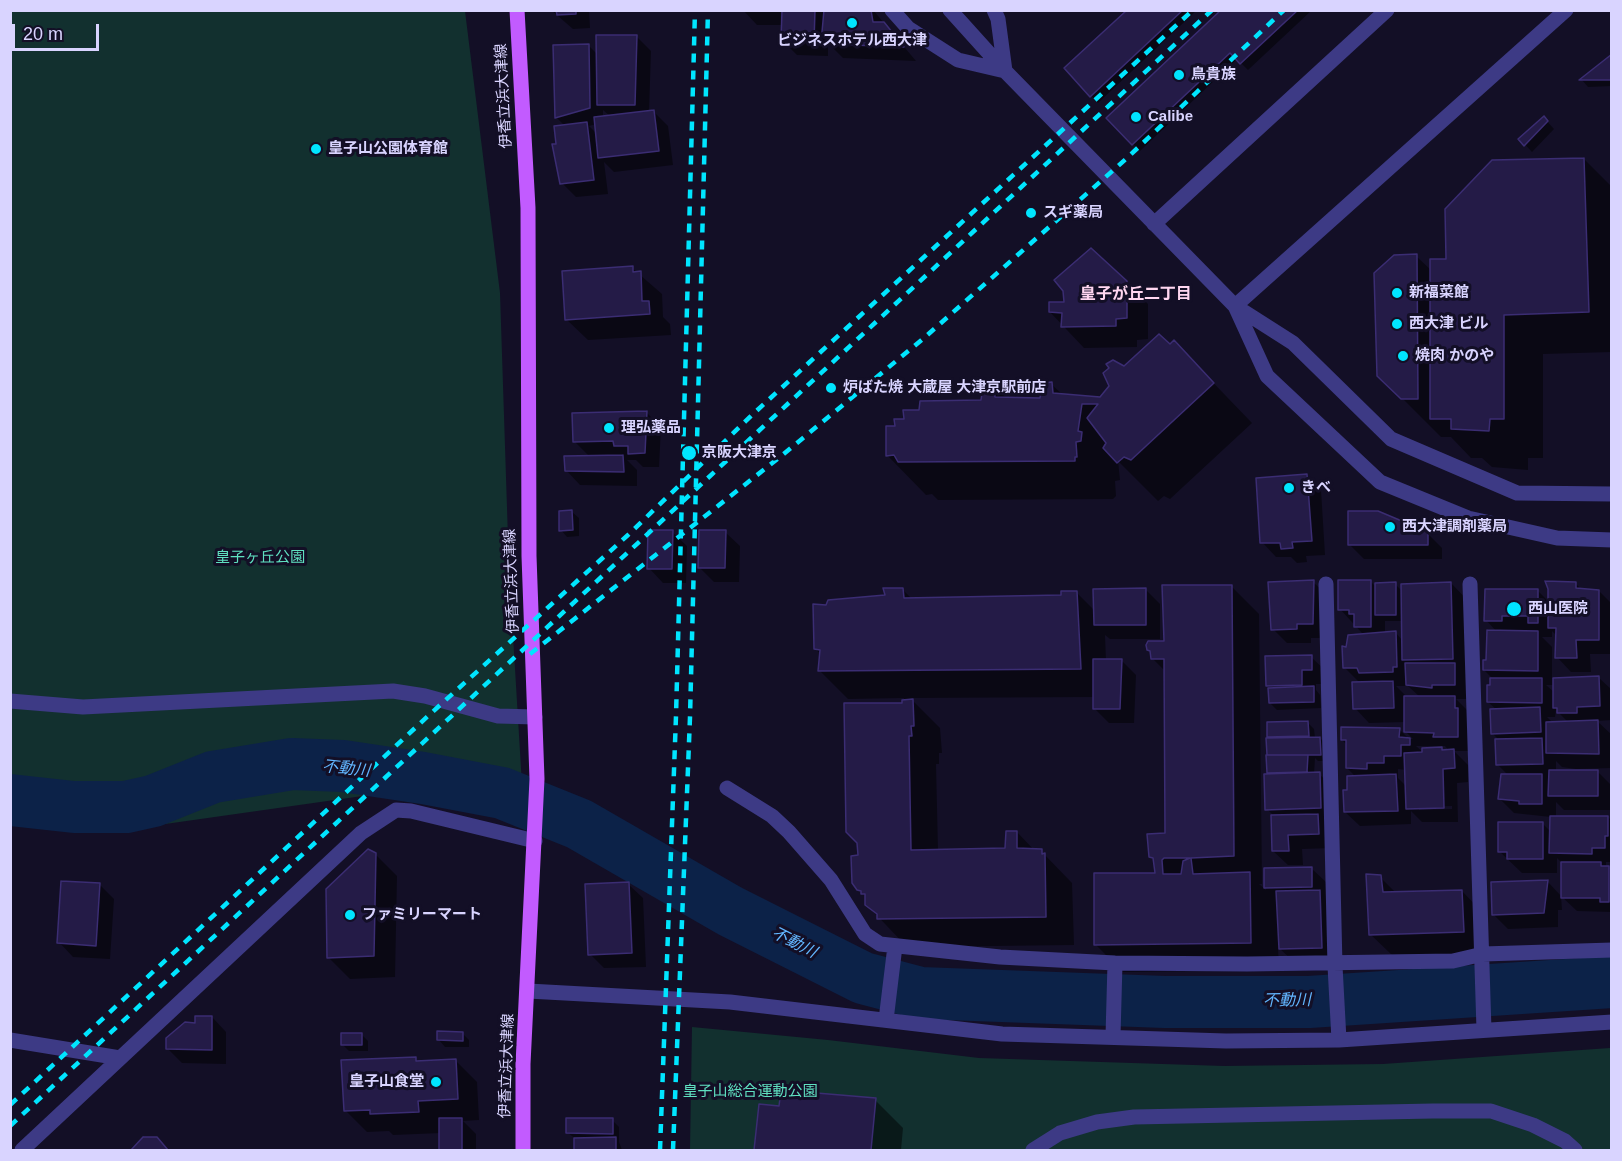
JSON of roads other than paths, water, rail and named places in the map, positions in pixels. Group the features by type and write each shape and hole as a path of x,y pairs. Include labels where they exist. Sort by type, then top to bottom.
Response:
{"main road":[{"name":"伊香立浜大津線","path":"517,10 528,208 529,556 537,779 536,838 523,1064 523,1150"}],"street":[{"path":"892,10 908,28 958,60 1005,71"},
{"path":"950,10 1005,71 1234,306 1293,343 1391,439 1517,493 1611,494"},
{"path":"994,10 998,19 1005,71"},
{"path":"1154,224 1387,10"},
{"path":"1234,306 1566,10"},
{"path":"1234,306 1267,376 1380,482 1468,518 1557,538 1611,540"},
{"path":"1326,584 1335,964 1339,1039"},
{"path":"1470,584 1484,1029"},
{"path":"10,701 83,707 393,691 425,696 488,714 535,717"},
{"path":"727,788 772,816 789,832 831,880 864,934 880,944 895,947 1000,957 1115,964 1335,964 1454,961 1483,955 1611,950"},
{"path":"22,1150 361,833 396,810 411,811 536,838"},
{"path":"886,1019 895,947"},
{"path":"1113,1036 1115,964"},
{"path":"528,990 704,999 806,1009 1002,1034 1226,1041 1339,1039 1611,1022"},
{"path":"10,1040 120,1058"},
{"path":"1033,1150 1060,1133 1097,1122 1134,1117 1491,1111 1533,1125 1565,1141 1575,1150"}],"waterway":[{"name":"不動川","path":"10,800 74,807 126,807 153,801 213,777 292,764 343,766 502,793 579,824 730,911 863,978 920,993 1165,1002 1309,1002 1612,982"}],"railway":[{"path":"660,1150 676,716 695,10"},
{"path":"673,1150 690,717 708,10"},
{"path":"10,1105 428,716 628,535 752,415 1193,10"},
{"path":"10,1126 1212,10"},
{"path":"530,654 780,457 924,338 1127,158 1284,10"}],"place":[{"name":"ビジネスホテル西大津","path":"852,23"},
{"name":"鳥貴族","path":"1179,75"},
{"name":"Calibe","path":"1136,117"},
{"name":"皇子山公園体育館","path":"316,149"},
{"name":"スギ薬局","path":"1031,213"},
{"name":"新福菜館","path":"1397,293"},
{"name":"西大津 ビル","path":"1397,324"},
{"name":"焼肉 かのや","path":"1403,356"},
{"name":"炉ばた焼 大蔵屋 大津京駅前店","path":"831,388"},
{"name":"理弘薬品","path":"609,428"},
{"name":"京阪大津京","path":"689,453"},
{"name":"きべ","path":"1289,488"},
{"name":"西大津調剤薬局","path":"1390,527"},
{"name":"西山医院","path":"1514,609"},
{"name":"ファミリーマート","path":"350,915"},
{"name":"皇子山食堂","path":"436,1082"}],"district":[{"name":"皇子が丘二丁目","path":"1136,295"}],"park label":[{"name":"皇子ヶ丘公園","path":"260,558"},
{"name":"皇子山総合運動公園","path":"750,1092"}]}
